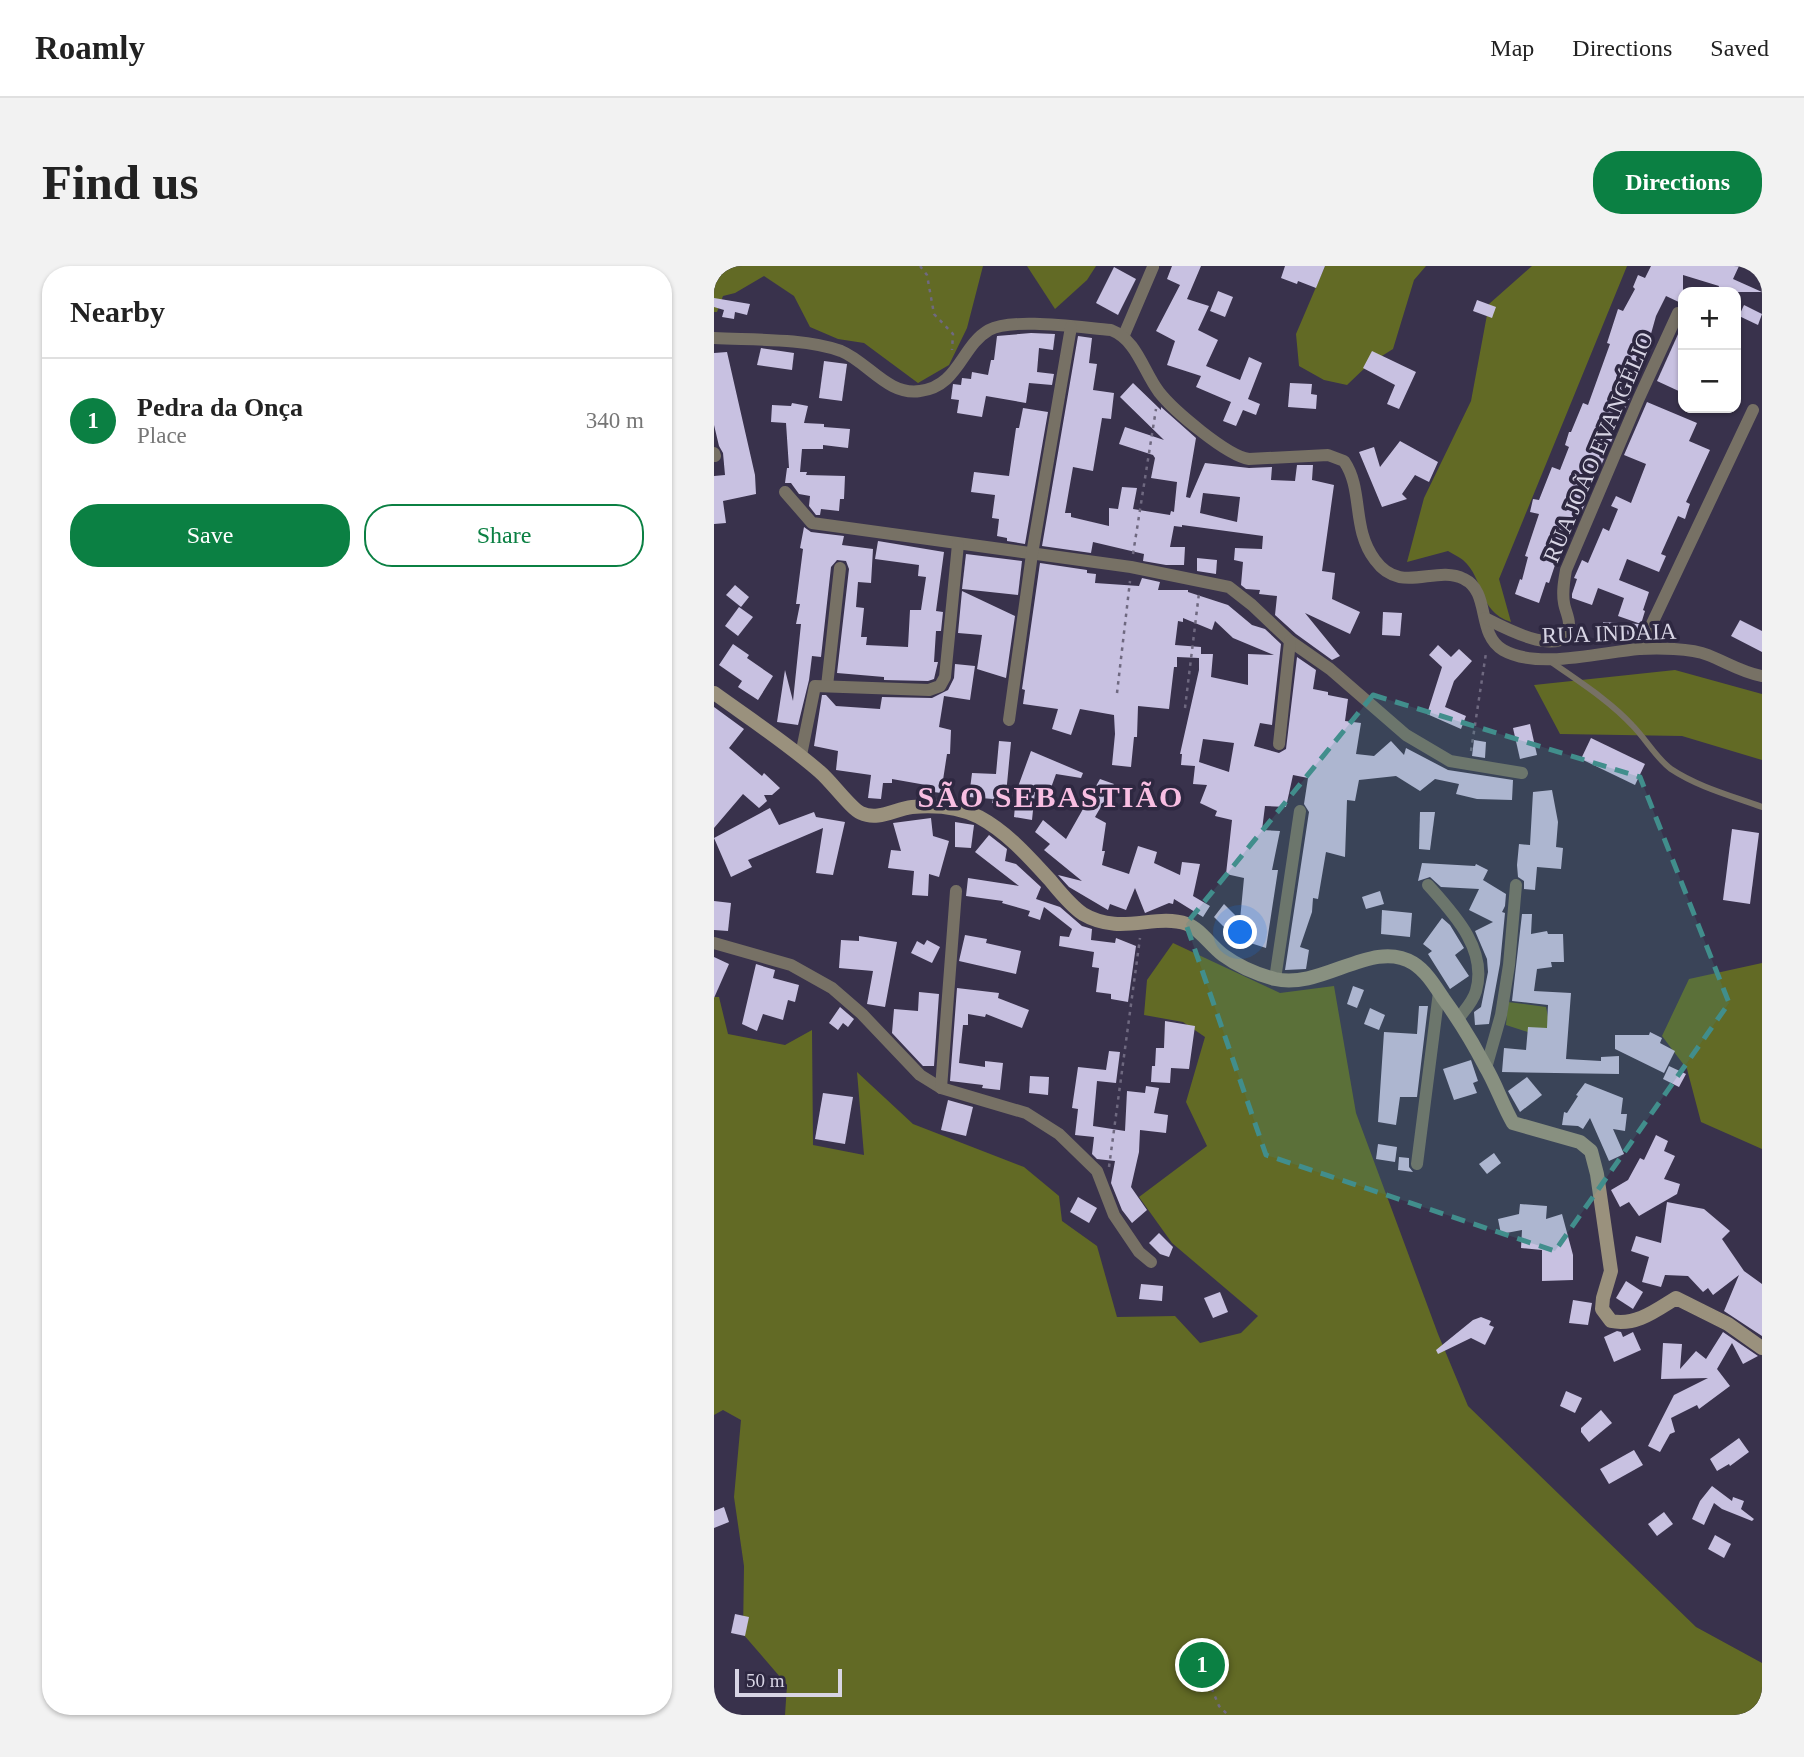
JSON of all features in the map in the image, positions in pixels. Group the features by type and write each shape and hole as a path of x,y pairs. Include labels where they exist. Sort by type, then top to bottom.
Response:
{"street":[{"path":"1124,335 1153,267"},
{"name":"RUA JOÃO EVANGÉLIO","path":"1485,618 1531,639 1547,642 1560,640 1567,634 1569,622 1563,588 1566,570 1678,313"},
{"path":"714,338 765,340 832,349 847,354 894,387 917,392 940,385 988,330 1017,324 1111,330 1124,335 1166,400 1227,451 1240,458 1263,460 1328,456 1344,461 1353,479 1362,535 1377,563 1387,572 1407,579 1454,575 1466,579 1481,601 1489,637"},
{"path":"1009,720 1032,554 1071,327"},
{"path":"1640,649 1753,410"},
{"path":"785,492 812,523 1131,567 1200,580 1235,591 1290,641 1329,669 1406,735 1450,761 1522,774"},
{"path":"821,686 929,690 940,686 945,677 958,544"},
{"path":"801,755 821,686 840,569"},
{"name":"RUA INDAIA","path":"1489,637 1513,654 1546,658 1580,657 1640,649 1705,653 1762,676"},
{"path":"1279,744 1290,641"},
{"path":"714,693 801,755 837,787 860,813 871,816 912,807 956,808 999,830 1031,859 1068,901 1083,913 1098,920 1114,924 1171,922 1191,925 1222,954 1248,970 1290,981 1305,980 1370,958 1401,957 1420,969 1458,1019 1513,1123 1580,1142 1591,1152 1597,1174 1611,1271 1602,1309 1611,1321 1626,1324 1676,1298 1728,1324 1762,1348"},
{"path":"1275,979 1300,811"},
{"path":"1428,884 1458,919 1469,936 1474,953 1478,975 1476,992 1458,1019"},
{"path":"1486,1068 1503,1003 1516,885"},
{"path":"941,1088 956,891"},
{"path":"714,943 791,965 832,988 862,1014 920,1075 941,1088 1026,1113 1059,1134 1097,1171 1114,1215 1139,1252 1151,1262"},
{"path":"1417,1164 1439,992"}],"lane":[{"path":"1546,658 1587,687 1630,723 1662,762 1672,770 1762,807"}],"path":[{"path":"920,266 926,275 934,314 953,334 951,374"},
{"path":"1116,693 1131,567 1159,391"},
{"path":"1185,708 1200,580"},
{"path":"1469,764 1489,637"},
{"path":"1103,1184 1111,1162 1142,924"},
{"path":"1202,1665 1219,1706 1228,1715"}],"highlighted area":[{"path":"1373,695 1640,777 1729,1003 1555,1251 1266,1155 1186,924"}],"green space":[{"path":"714,266 983,266 967,328 949,365 918,383 864,343 838,339 810,327 794,296 764,276 735,293 723,296 717,312 714,312"},
{"path":"1027,266 1096,266 1087,280 1055,309"},
{"path":"1325,266 1426,266 1414,280 1393,349 1369,364 1347,385 1324,380 1299,366 1296,334"},
{"path":"1532,266 1627,266 1499,579 1511,622 1492,610 1470,568 1448,551 1407,562 1424,498 1471,401 1489,304"},
{"path":"1675,670 1762,694 1762,760 1682,736 1560,734 1534,685"},
{"path":"1173,943 1280,993 1334,986 1356,1113 1438,1334 1468,1406 1696,1627 1762,1663 1762,1715 785,1715 787,1685 743,1634 744,1566 734,1497 741,1420 723,1410 714,1415 714,997 719,997 728,1034 785,1045 812,1030 813,1145 864,1155 857,1072 913,1124 1024,1167 1059,1196 1062,1221 1097,1246 1117,1317 1175,1316 1200,1343 1241,1333 1258,1316 1172,1243 1139,1197 1207,1146 1186,1102 1205,1037 1183,1022 1144,1015 1147,980"},
{"path":"1762,963 1762,1149 1701,1122 1687,1069 1662,1036 1689,979"},
{"path":"1508,1002 1546,1007 1550,1027 1531,1033 1506,1025"}],"building":[{"path":"1172,266 1201,266 1187,299 1209,306 1198,330 1218,340 1206,366 1240,380 1249,357 1262,363 1248,399 1260,404 1256,415 1243,410 1236,426 1223,421 1231,402 1196,387 1201,376 1167,365 1175,341 1156,331 1180,285 1167,279"},
{"path":"1285,266 1325,266 1316,288 1281,278"},
{"path":"1651,266 1739,266 1733,279 1762,292 1741,292 1741,287 1719,287 1683,275 1683,287 1678,287 1678,302 1666,296 1656,316 1640,373 1637,372 1629,394 1631,395 1581,513 1575,511 1565,548 1561,547 1539,603 1515,594 1520,579 1522,580 1528,557 1525,556 1539,514 1530,512 1533,499 1539,500 1552,467 1560,470 1569,447 1565,445 1569,432 1583,403 1588,405 1610,344 1607,343 1618,309 1623,311 1635,289 1633,287 1638,275 1645,278"},
{"path":"1114,267 1136,279 1118,315 1096,303"},
{"path":"1218,291 1233,297 1225,317 1210,311"},
{"path":"714,298 750,304 747,315 735,312 734,319 722,317 724,310 714,307"},
{"path":"1477,300 1496,307 1492,318 1473,311"},
{"path":"1744,305 1762,314 1758,325 1741,317"},
{"path":"1055,334 1053,350 1039,348 1037,372 1054,374 1052,385 1029,383 1026,403 986,396 982,417 957,413 959,400 951,399 953,384 961,385 962,378 971,379 972,372 988,375 991,360 994,360 997,336"},
{"path":"1678,334 1678,391 1657,381"},
{"path":"1078,336 1092,338 1089,363 1097,364 1093,390 1114,393 1111,419 1102,418 1093,471 1073,467 1065,513 1071,513 1071,517 1109,526 1109,508 1118,509 1122,487 1137,488 1133,509 1170,515 1171,511 1174,512 1177,482 1151,478 1155,458 1153,455 1119,444 1125,427 1164,440 1120,397 1133,383 1196,438 1186,497 1190,498 1205,463 1249,468 1272,467 1271,480 1295,481 1297,465 1313,465 1312,480 1334,485 1322,571 1335,573 1332,599 1360,612 1350,634 1305,613 1340,656 1332,660 1296,634 1275,615 1277,596 1259,594 1260,590 1246,589 1241,585 1243,562 1234,560 1235,548 1262,549 1263,536 1174,526 1170,547 1185,547 1184,565 1143,561 1144,554 1093,542 1091,553 1042,546","holes":["1203,493 1240,497 1237,522 1200,513"]},
{"path":"761,348 794,353 792,370 757,365"},
{"path":"1372,351 1416,372 1399,409 1387,404 1395,385 1363,368"},
{"path":"727,352 755,475 756,494 723,501 726,523 714,524 714,476 725,475 723,453 714,425 714,353"},
{"path":"824,361 847,364 842,401 819,398"},
{"path":"1290,383 1312,384 1311,394 1317,395 1316,409 1288,407"},
{"path":"1647,402 1697,423 1689,441 1710,450 1686,502 1690,504 1685,519 1678,516 1661,554 1666,556 1659,572 1627,559 1619,580 1649,592 1641,624 1618,616 1624,598 1598,588 1592,605 1572,598 1572,594 1577,579 1574,578 1582,560 1588,563 1603,528 1609,531 1618,509 1611,506 1616,496 1631,503 1646,464 1624,455"},
{"path":"792,403 808,406 804,423 850,429 848,448 823,445 823,449 802,449 800,472 807,472 806,475 845,476 844,499 840,499 839,511 821,509 820,515 816,515 809,506 810,496 799,494 791,483 785,483 789,468 786,423 771,422 772,405 791,406"},
{"path":"1023,408 1048,412 1025,544 997,536 999,519 992,518 995,495 971,492 974,472 1009,476 1016,428 1019,428"},
{"path":"1400,441 1438,462 1429,482 1415,475 1402,494 1407,499 1382,507 1359,452 1374,447 1380,467"},
{"path":"804,527 811,532 844,536 842,545 873,549 871,583 858,582 856,607 864,608 861,637 867,637 866,645 908,647 910,610 921,610 926,577 918,576 919,565 875,559 878,541 944,552 936,611 943,612 941,631 936,631 934,662 938,662 934,679 884,680 884,677 837,673 849,569 846,561 837,560 831,567 821,657 812,656 798,725 777,722 785,670 793,701 801,624 796,624 800,604 796,604"},
{"path":"966,554 1022,561 1018,595 962,589"},
{"path":"1197,558 1217,560 1216,574 1197,571"},
{"path":"1040,563 1087,570 1087,573 1096,574 1095,583 1139,586 1142,578 1160,582 1158,590 1188,590 1228,605 1252,625 1265,629 1281,644 1272,725 1260,723 1254,746 1279,753 1286,749 1297,657 1316,670 1313,689 1348,699 1345,721 1361,723 1356,754 1374,756 1391,741 1404,755 1406,748 1448,770 1513,780 1512,800 1477,799 1456,794 1459,784 1435,779 1420,791 1396,776 1359,780 1355,801 1347,800 1345,857 1326,852 1318,899 1313,898 1312,912 1300,947 1309,950 1306,969 1285,970 1309,812 1304,804 1308,778 1293,775 1286,807 1265,806 1262,830 1280,831 1272,870 1278,870 1266,948 1235,938 1214,917 1224,904 1240,920 1244,878 1226,874 1232,820 1215,816 1217,811 1200,803 1207,785 1193,784 1195,766 1181,765 1180,754 1199,670 1199,658 1177,657 1169,709 1138,706 1137,737 1134,737 1131,767 1112,765 1114,715 1080,709 1071,735 1052,729 1058,709 1023,704 1025,690 1022,689","holes":["1183,618 1212,630 1215,621 1233,638 1274,655 1248,654 1248,685 1211,677 1213,654 1201,654 1201,647 1175,645 1178,621 1183,622","1203,739 1234,743 1229,772 1199,762"]},
{"path":"735,585 749,597 741,607 726,595"},
{"path":"962,591 1015,616 1006,678 977,669 982,635 958,633"},
{"path":"739,607 753,617 738,636 725,626"},
{"path":"1383,612 1402,613 1400,636 1382,635"},
{"path":"1740,620 1762,631 1762,652 1731,636"},
{"path":"1603,622 1639,624 1637,635 1603,633"},
{"path":"733,644 749,655 747,658 773,676 758,700 738,687 742,681 719,665"},
{"path":"1438,645 1451,657 1459,649 1472,661 1454,681 1445,707 1466,716 1461,729 1427,714 1442,667 1429,655"},
{"path":"955,664 975,666 970,700 944,696 939,727 951,730 950,754 947,754 941,793 926,791 926,785 892,779 892,783 883,783 881,799 868,798 871,775 836,770 838,751 814,746 822,695 826,695 836,706 880,709 882,697 932,698 948,690 954,678"},
{"path":"714,707 744,729 729,748 780,788 772,795 764,795 767,801 759,808 743,794 714,828"},
{"path":"1530,724 1537,755 1520,759 1513,728"},
{"path":"1591,738 1645,764 1635,785 1581,759"},
{"path":"1474,740 1486,742 1485,758 1472,756"},
{"path":"999,741 1011,742 1005,805 992,803 993,799 969,797 972,773 996,774"},
{"path":"1031,751 1083,773 1081,778 1056,774 1048,796 1035,791 1032,820 1014,817 1015,806 1011,806"},
{"path":"1100,779 1114,784 1095,817 1106,823 1102,865 1129,874 1138,846 1157,852 1154,863 1180,875 1182,862 1200,864 1193,896 1210,906 1203,917 1174,899 1173,904 1169,903 1145,913 1135,888 1126,910 1110,904 1108,910 1069,887 1058,875 1082,881 1044,850 1050,844 1035,832 1043,820 1066,839"},
{"path":"1552,790 1558,822 1556,847 1563,848 1561,869 1537,867 1535,890 1524,889 1524,881 1518,877 1517,865 1519,844 1530,845 1533,792"},
{"path":"770,808 779,825 814,812 816,817 845,822 833,875 816,873 823,828 748,860 752,867 731,877 714,838"},
{"path":"1420,812 1435,812 1430,850 1419,849"},
{"path":"931,818 933,836 949,841 939,877 929,874 928,896 912,895 914,871 888,868 891,850 901,851 893,823"},
{"path":"955,822 974,825 971,848 955,847"},
{"path":"1732,829 1759,833 1750,904 1723,900"},
{"path":"989,835 1007,849 1005,861 1016,864 1041,887 1036,899 1060,907 1082,926 1092,929 1091,940 1115,943 1116,938 1136,946 1128,1002 1111,999 1111,994 1096,992 1099,968 1092,967 1094,952 1059,946 1060,936 1069,937 1072,929 1044,907 1040,920 1028,916 1030,911 1002,903 1003,901 966,896 968,878 1019,886 975,852"},
{"path":"1422,863 1476,864 1488,870 1483,880 1506,894 1502,912 1505,913 1500,964 1489,1024 1475,1025 1474,1012 1481,1007 1488,972 1487,959 1475,931 1493,922 1469,910 1479,889 1441,887 1430,877 1418,881"},
{"path":"1380,891 1384,904 1366,909 1362,897"},
{"path":"714,901 731,903 728,931 714,930"},
{"path":"1382,910 1412,913 1410,937 1381,934"},
{"path":"1522,914 1532,914 1531,934 1547,931 1548,934 1563,934 1564,962 1551,962 1552,967 1537,969 1534,991 1571,993 1566,1059 1601,1061 1601,1057 1619,1056 1619,1074 1502,1072 1504,1048 1526,1050 1528,1027 1547,1028 1548,1005 1512,1001"},
{"path":"1442,918 1450,925 1464,948 1455,955 1469,976 1450,989 1428,954 1432,951 1423,944"},
{"path":"965,935 987,939 986,943 1021,951 1016,974 959,961"},
{"path":"859,936 897,942 885,1007 867,1004 873,971 839,968 841,940 859,941"},
{"path":"927,940 940,947 932,963 911,953 917,941 924,945"},
{"path":"714,957 729,964 714,998"},
{"path":"756,964 775,970 773,978 799,985 795,1002 788,1000 783,1020 763,1014 757,1031 742,1024"},
{"path":"1353,986 1364,990 1357,1008 1347,1004"},
{"path":"957,988 999,993 998,998 1029,1010 1022,1028 986,1014 985,1017 968,1014 968,1025 963,1025 959,1063 985,1067 985,1061 1003,1063 1000,1090 950,1081"},
{"path":"919,992 939,994 934,1066 923,1066 892,1033 894,1009 918,1011"},
{"path":"1419,1006 1428,1006 1417,1097 1400,1097 1396,1125 1378,1122 1384,1032 1417,1034"},
{"path":"840,1007 854,1019 848,1027 843,1023 838,1030 829,1023"},
{"path":"1370,1008 1385,1015 1379,1030 1364,1024"},
{"path":"1165,1021 1195,1026 1189,1069 1171,1068 1170,1083 1151,1082 1156,1048 1164,1048"},
{"path":"1650,1032 1662,1038 1660,1043 1675,1051 1664,1073 1615,1049 1615,1035 1649,1035"},
{"path":"1109,1051 1120,1052 1116,1083 1097,1081 1093,1126 1125,1131 1127,1091 1145,1093 1146,1086 1159,1088 1154,1113 1168,1115 1166,1133 1140,1130 1139,1152 1131,1187 1147,1210 1132,1223 1122,1210 1111,1183 1115,1161 1097,1159 1092,1154 1094,1137 1075,1135 1078,1109 1072,1108 1078,1067 1106,1070"},
{"path":"1471,1060 1478,1081 1473,1083 1477,1093 1454,1100 1443,1069"},
{"path":"1669,1066 1686,1074 1679,1087 1663,1079"},
{"path":"1030,1076 1049,1077 1048,1095 1029,1093"},
{"path":"1527,1077 1542,1095 1520,1112 1508,1091"},
{"path":"1585,1083 1623,1098 1621,1114 1627,1114 1625,1131 1613,1129 1624,1154 1609,1161 1590,1118 1583,1129 1562,1125 1564,1112 1567,1113"},
{"path":"823,1093 853,1097 845,1144 815,1139"},
{"path":"948,1100 973,1107 966,1136 941,1130"},
{"path":"1656,1135 1668,1141 1664,1151 1675,1156 1664,1179 1680,1184 1677,1194 1639,1216 1629,1202 1620,1207 1611,1190 1628,1180 1640,1158 1644,1160"},
{"path":"1378,1144 1397,1147 1395,1162 1376,1159"},
{"path":"1494,1153 1501,1163 1487,1174 1479,1164"},
{"path":"1399,1157 1409,1158 1409,1167 1413,1172 1398,1170"},
{"path":"1078,1197 1097,1208 1089,1223 1070,1212"},
{"path":"1667,1202 1704,1209 1730,1231 1722,1239 1744,1271 1762,1284 1762,1336 1724,1311 1739,1275 1713,1295 1708,1288 1703,1292 1688,1276 1665,1275 1661,1287 1642,1282 1649,1257 1631,1251 1636,1236 1661,1243"},
{"path":"1520,1204 1547,1206 1546,1219 1562,1214 1573,1255 1573,1280 1542,1281 1542,1250 1521,1248 1522,1230 1501,1234 1498,1219 1519,1214"},
{"path":"1159,1233 1173,1247 1169,1257 1160,1254 1149,1243"},
{"path":"1626,1281 1643,1292 1633,1309 1616,1298"},
{"path":"1141,1284 1163,1286 1162,1301 1139,1299"},
{"path":"1220,1292 1228,1312 1213,1318 1204,1298"},
{"path":"1573,1300 1592,1303 1588,1325 1569,1323"},
{"path":"1481,1317 1491,1321 1489,1325 1494,1327 1485,1345 1471,1338 1438,1354 1436,1350 1473,1320"},
{"path":"1621,1332 1623,1337 1633,1332 1641,1350 1614,1362 1604,1337"},
{"path":"1723,1332 1758,1356 1743,1364 1732,1343 1717,1369 1730,1386 1699,1409 1697,1405 1671,1418 1675,1432 1670,1434 1660,1452 1648,1446 1674,1395 1708,1378 1661,1379 1663,1343 1682,1344 1680,1369 1696,1351 1706,1359"},
{"path":"1566,1391 1582,1398 1575,1413 1560,1406"},
{"path":"1601,1410 1612,1423 1589,1442 1581,1428"},
{"path":"1739,1438 1749,1452 1730,1466 1729,1464 1717,1471 1710,1459"},
{"path":"1634,1450 1643,1465 1609,1484 1600,1469"},
{"path":"1712,1486 1732,1501 1733,1497 1744,1501 1741,1509 1754,1519 1752,1521 1722,1509 1714,1503 1704,1525 1692,1519 1700,1501"},
{"path":"724,1507 729,1522 714,1528 714,1511"},
{"path":"1664,1512 1673,1524 1657,1536 1648,1524"},
{"path":"1715,1535 1731,1544 1724,1558 1708,1549"},
{"path":"735,1614 749,1617 745,1636 731,1633"}],"place":[{"name":"Pedra da Onça","path":"1202,1665"}],"district":[{"name":"SÃO SEBASTIÃO","path":"1051,797"}]}
